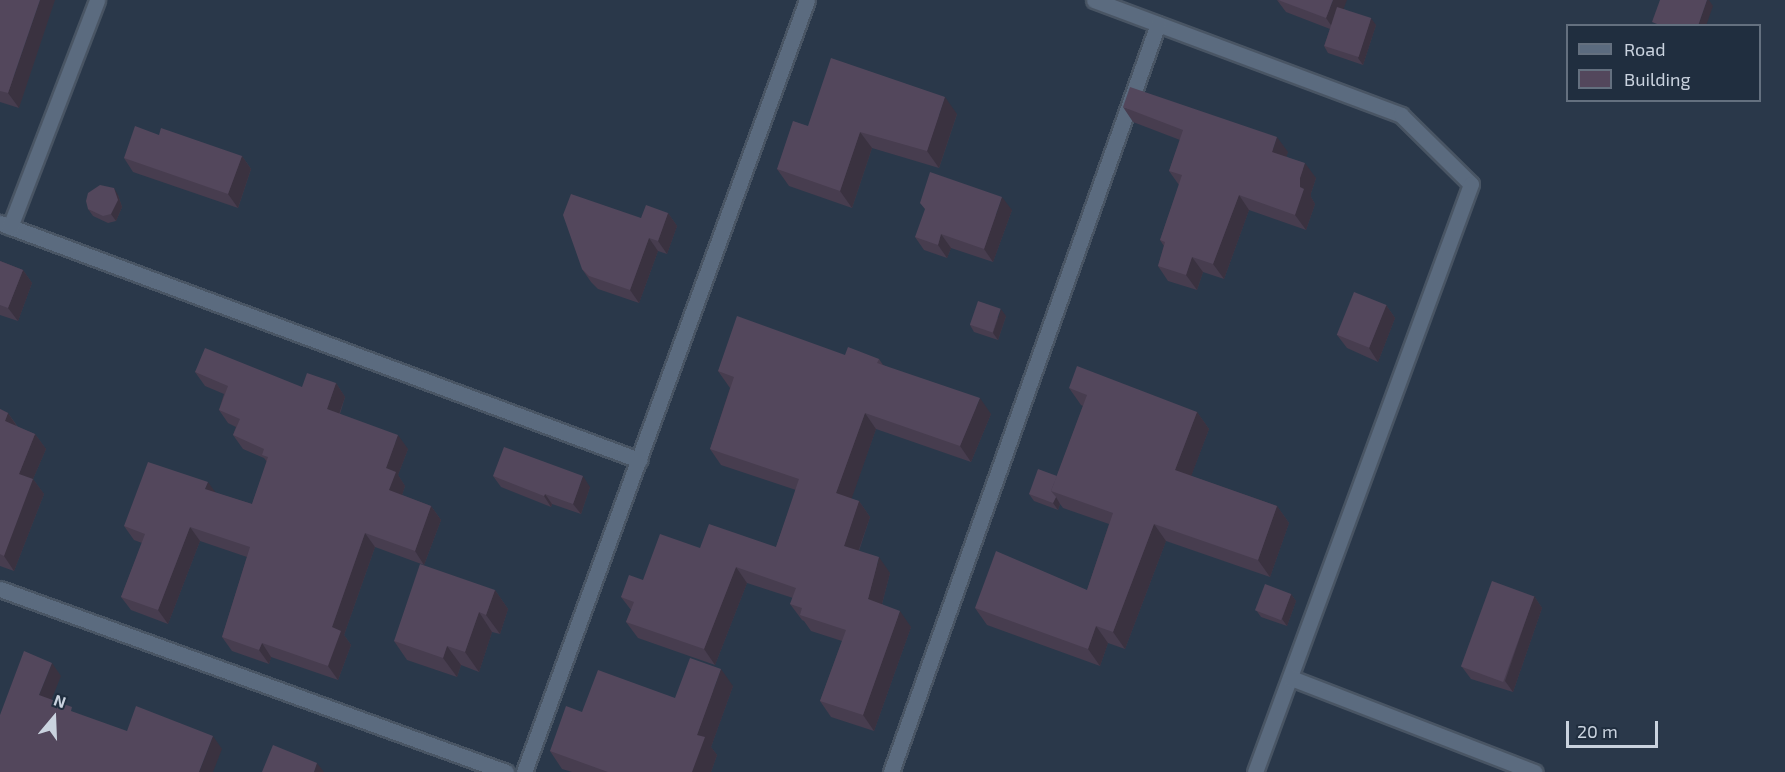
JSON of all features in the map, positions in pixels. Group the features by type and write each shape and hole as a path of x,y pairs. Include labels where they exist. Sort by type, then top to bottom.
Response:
{"street":[{"path":"97,0 5,225 639,460"},
{"path":"524,772 807,0"},
{"path":"1094,0 1401,115 1471,184 1255,772"},
{"path":"891,772 1158,24"},
{"path":"0,589 506,772"},
{"path":"1291,678 1535,772"}],"building":[{"path":"0,0 40,0 8,93 0,91"},
{"path":"1278,0 1333,0 1326,18"},
{"path":"1660,0 1707,0 1699,24 1652,22"},
{"path":"1337,7 1371,18 1359,57 1324,46"},
{"path":"831,58 945,97 927,151 860,132 840,191 777,169 793,121 808,126"},
{"path":"1130,87 1277,137 1272,152 1305,163 1300,178 1300,187 1304,189 1295,215 1239,195 1213,264 1192,257 1186,275 1158,266 1165,242 1160,240 1182,175 1169,171 1183,130 1123,107"},
{"path":"135,126 159,135 161,128 242,156 228,194 124,158"},
{"path":"930,172 1002,197 984,249 941,234 938,245 915,237 925,209 920,203"},
{"path":"100,185 114,188 118,200 111,214 103,216 88,209 86,201 88,193"},
{"path":"571,194 641,218 646,205 668,213 658,241 649,238 630,290 589,276 582,269 563,215"},
{"path":"0,261 23,270 8,308 0,305"},
{"path":"1354,292 1386,305 1369,348 1337,335"},
{"path":"978,301 1001,309 993,332 970,325"},
{"path":"737,316 845,355 848,347 879,359 877,363 980,398 960,446 865,413 836,493 859,501 844,546 879,557 868,599 900,611 863,715 820,701 846,630 800,615 802,608 790,604 796,588 736,567 704,649 626,622 634,602 621,597 629,575 643,580 660,534 700,548 709,524 776,547 799,479 710,449 734,377 718,371"},
{"path":"205,348 302,387 307,373 336,383 327,409 398,435 386,468 396,472 389,490 431,506 415,551 365,533 332,627 341,631 328,666 262,643 259,650 222,637 250,547 190,527 158,610 121,597 145,534 124,526 148,462 208,482 205,489 252,504 268,457 262,455 264,449 233,435 240,419 219,410 228,386 195,372"},
{"path":"1077,366 1197,412 1175,470 1277,506 1258,560 1154,524 1113,632 1096,626 1088,649 975,608 996,551 1087,590 1113,513 1051,491 1087,395 1069,388"},
{"path":"0,409 8,413 5,421 35,434 19,474 33,479 4,556 0,554"},
{"path":"504,447 583,476 573,504 545,494 544,496 493,476"},
{"path":"1038,469 1057,476 1051,491 1056,497 1053,503 1029,494"},
{"path":"420,564 495,590 486,615 479,612 465,652 447,646 443,658 394,641"},
{"path":"1492,581 1534,596 1503,682 1461,667"},
{"path":"1265,584 1291,594 1281,620 1255,610"},
{"path":"24,651 52,663 39,695 72,707 71,711 127,731 136,706 213,736 199,772 0,772 0,715"},
{"path":"690,658 721,669 697,735 705,737 692,772 608,772 550,751 566,706 582,712 598,670 675,698"},
{"path":"273,745 317,763 314,772 262,772"}]}
